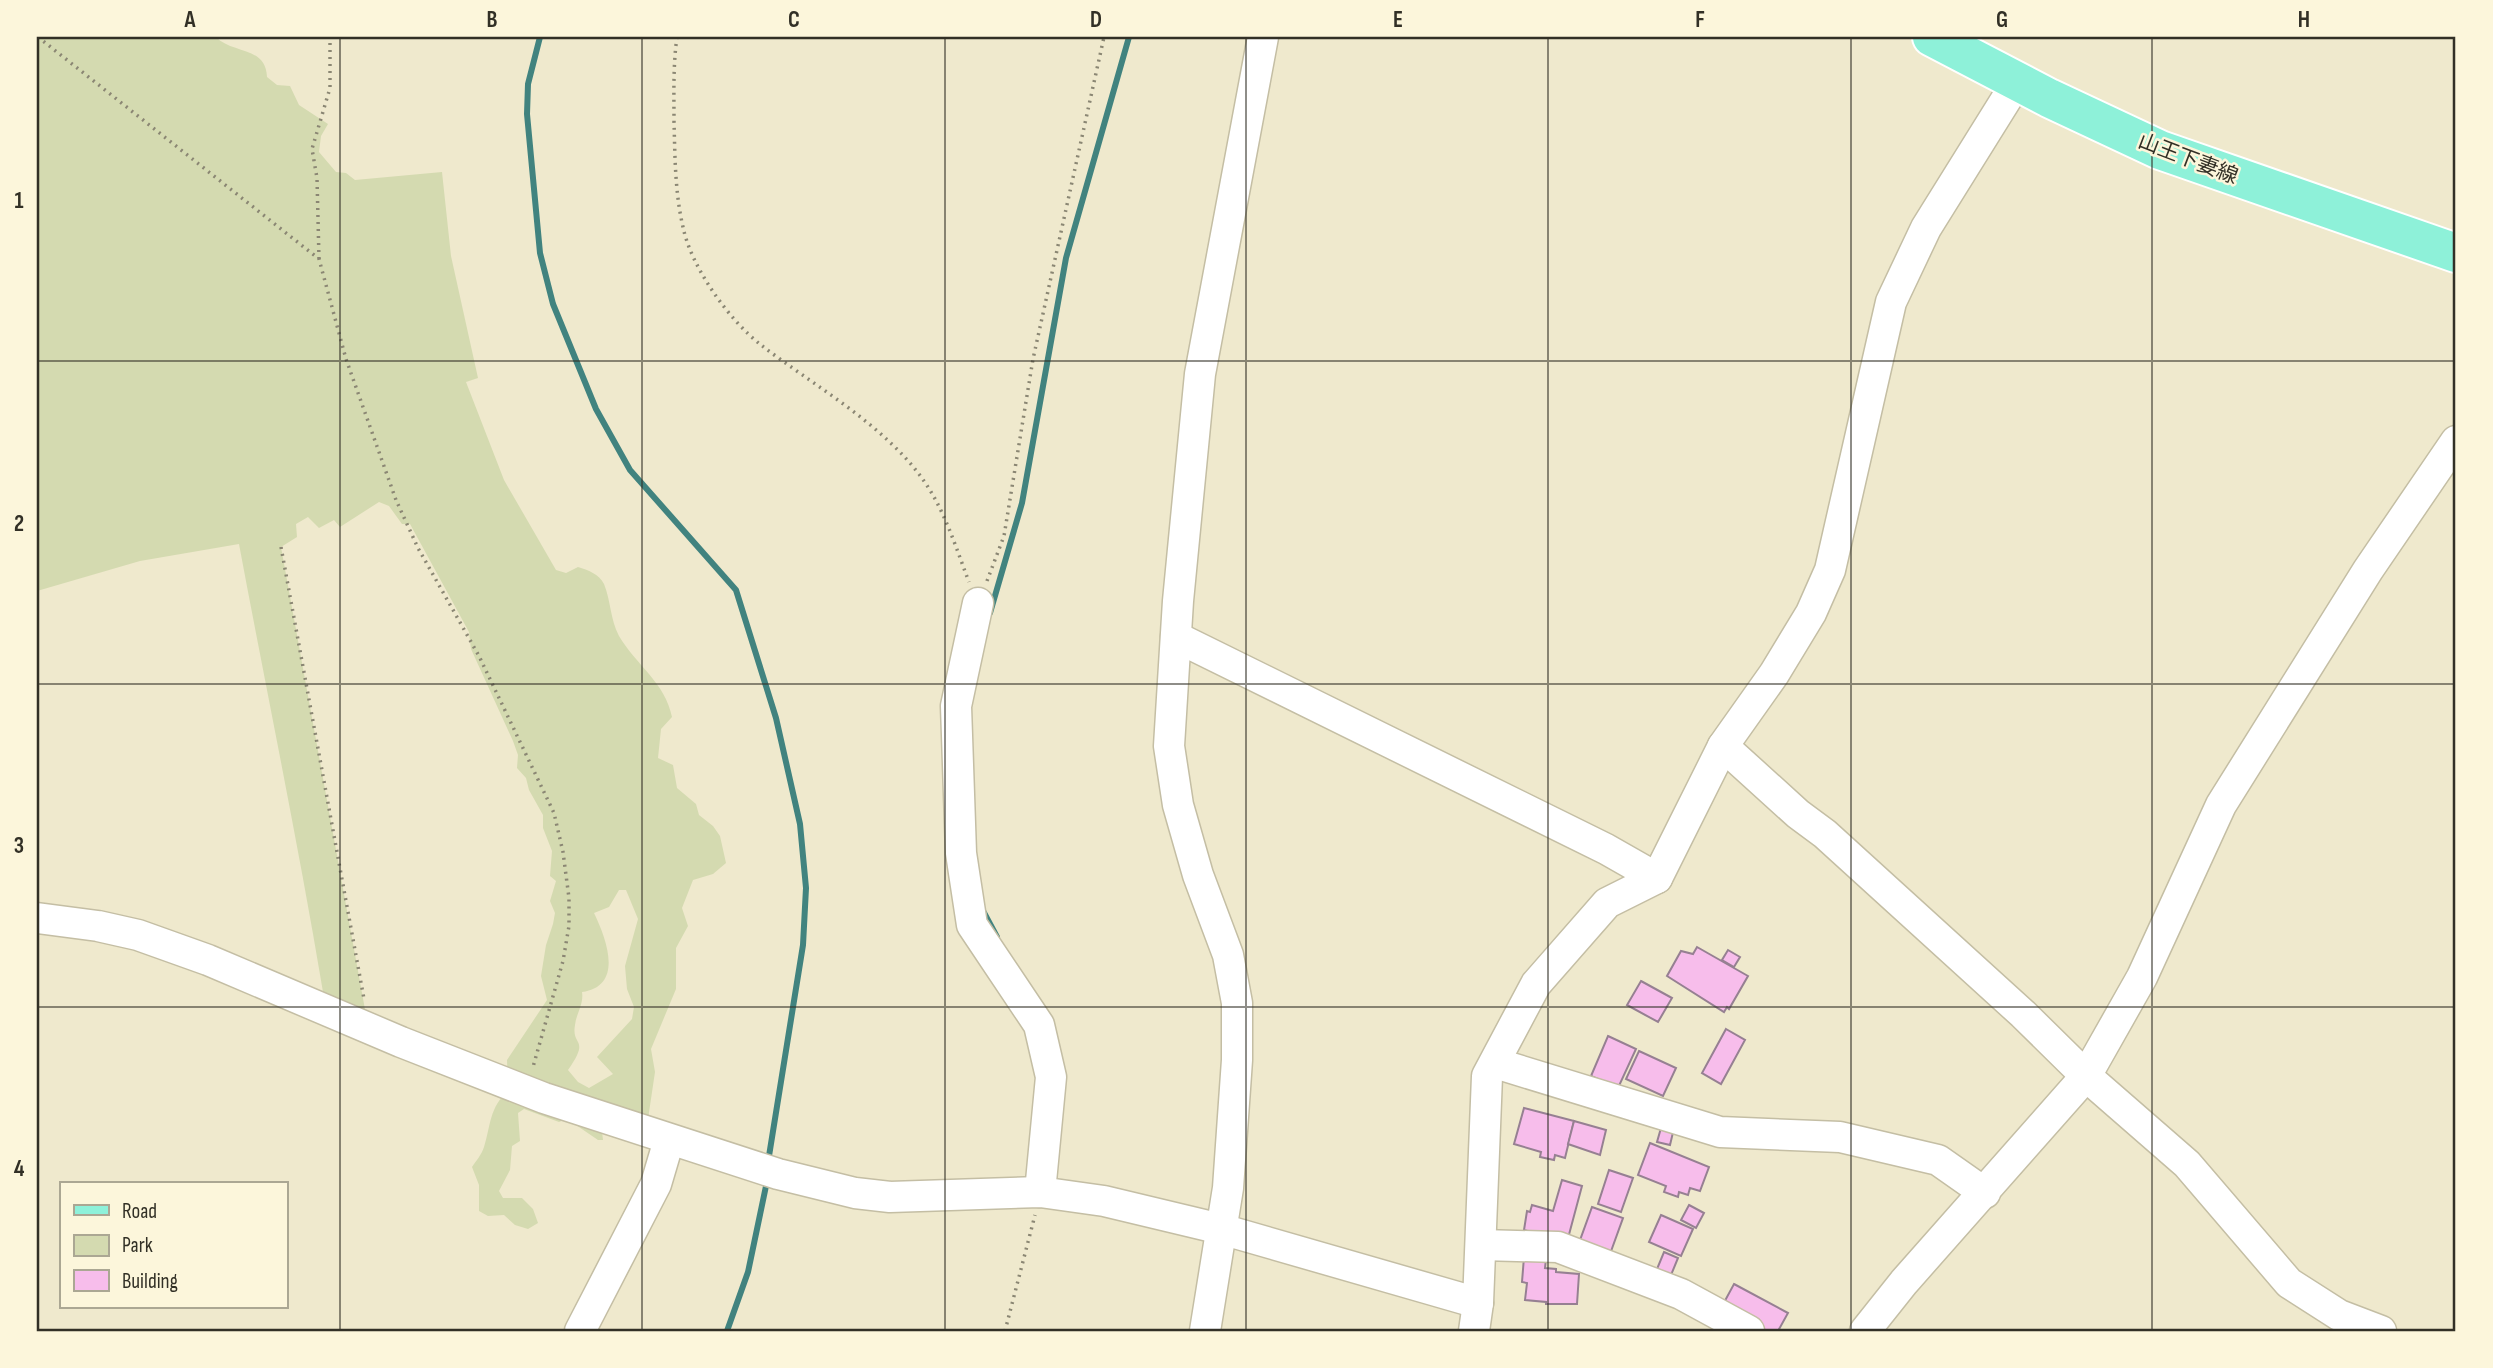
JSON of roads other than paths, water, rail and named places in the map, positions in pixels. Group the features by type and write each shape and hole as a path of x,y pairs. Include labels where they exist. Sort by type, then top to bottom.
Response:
{"main road":[{"name":"山王下妻線","path":"1936,38 2105,125 2182,158 2456,253"}],"street":[{"path":"1205,1331 1228,1188 1236,1085 1237,1003 1228,955 1198,875 1178,805 1169,746 1200,374 1263,37"},
{"path":"37,918 98,926 138,935 208,960 369,1029 526,1091 778,1174 855,1193 890,1196 1040,1192 1104,1201 1221,1229 1476,1317 1487,1076 1535,984 1607,903 1657,878 1723,746 1774,674 1811,614 1830,570 1891,302 1926,228 2017,82"},
{"path":"1872,1328 2086,1076 2142,976 2221,805 2368,570 2456,440"},
{"path":"978,603 956,706 961,853 972,925 1039,1024 1051,1077 1040,1192"},
{"path":"1176,638 1606,849 1657,878"},
{"path":"1723,746 1798,814 1825,834 2023,1013 2086,1076 2187,1164 2289,1283 2338,1323 2381,1331"},
{"path":"1494,1063 1720,1132 1840,1137 1938,1160 1985,1193"},
{"path":"580,1331 656,1184 669,1140"},
{"path":"1481,1245 1558,1247 1681,1294 1749,1331"}],"waterway":[{"path":"540,37 528,84 527,114 540,253 553,304 596,409 630,470 736,590 776,718 800,824 806,888 803,945 769,1156"},
{"path":"990,613 1022,503 1066,258 1129,37"},
{"path":"982,909 997,937"},
{"path":"727,1331 748,1272 766,1186"}]}
